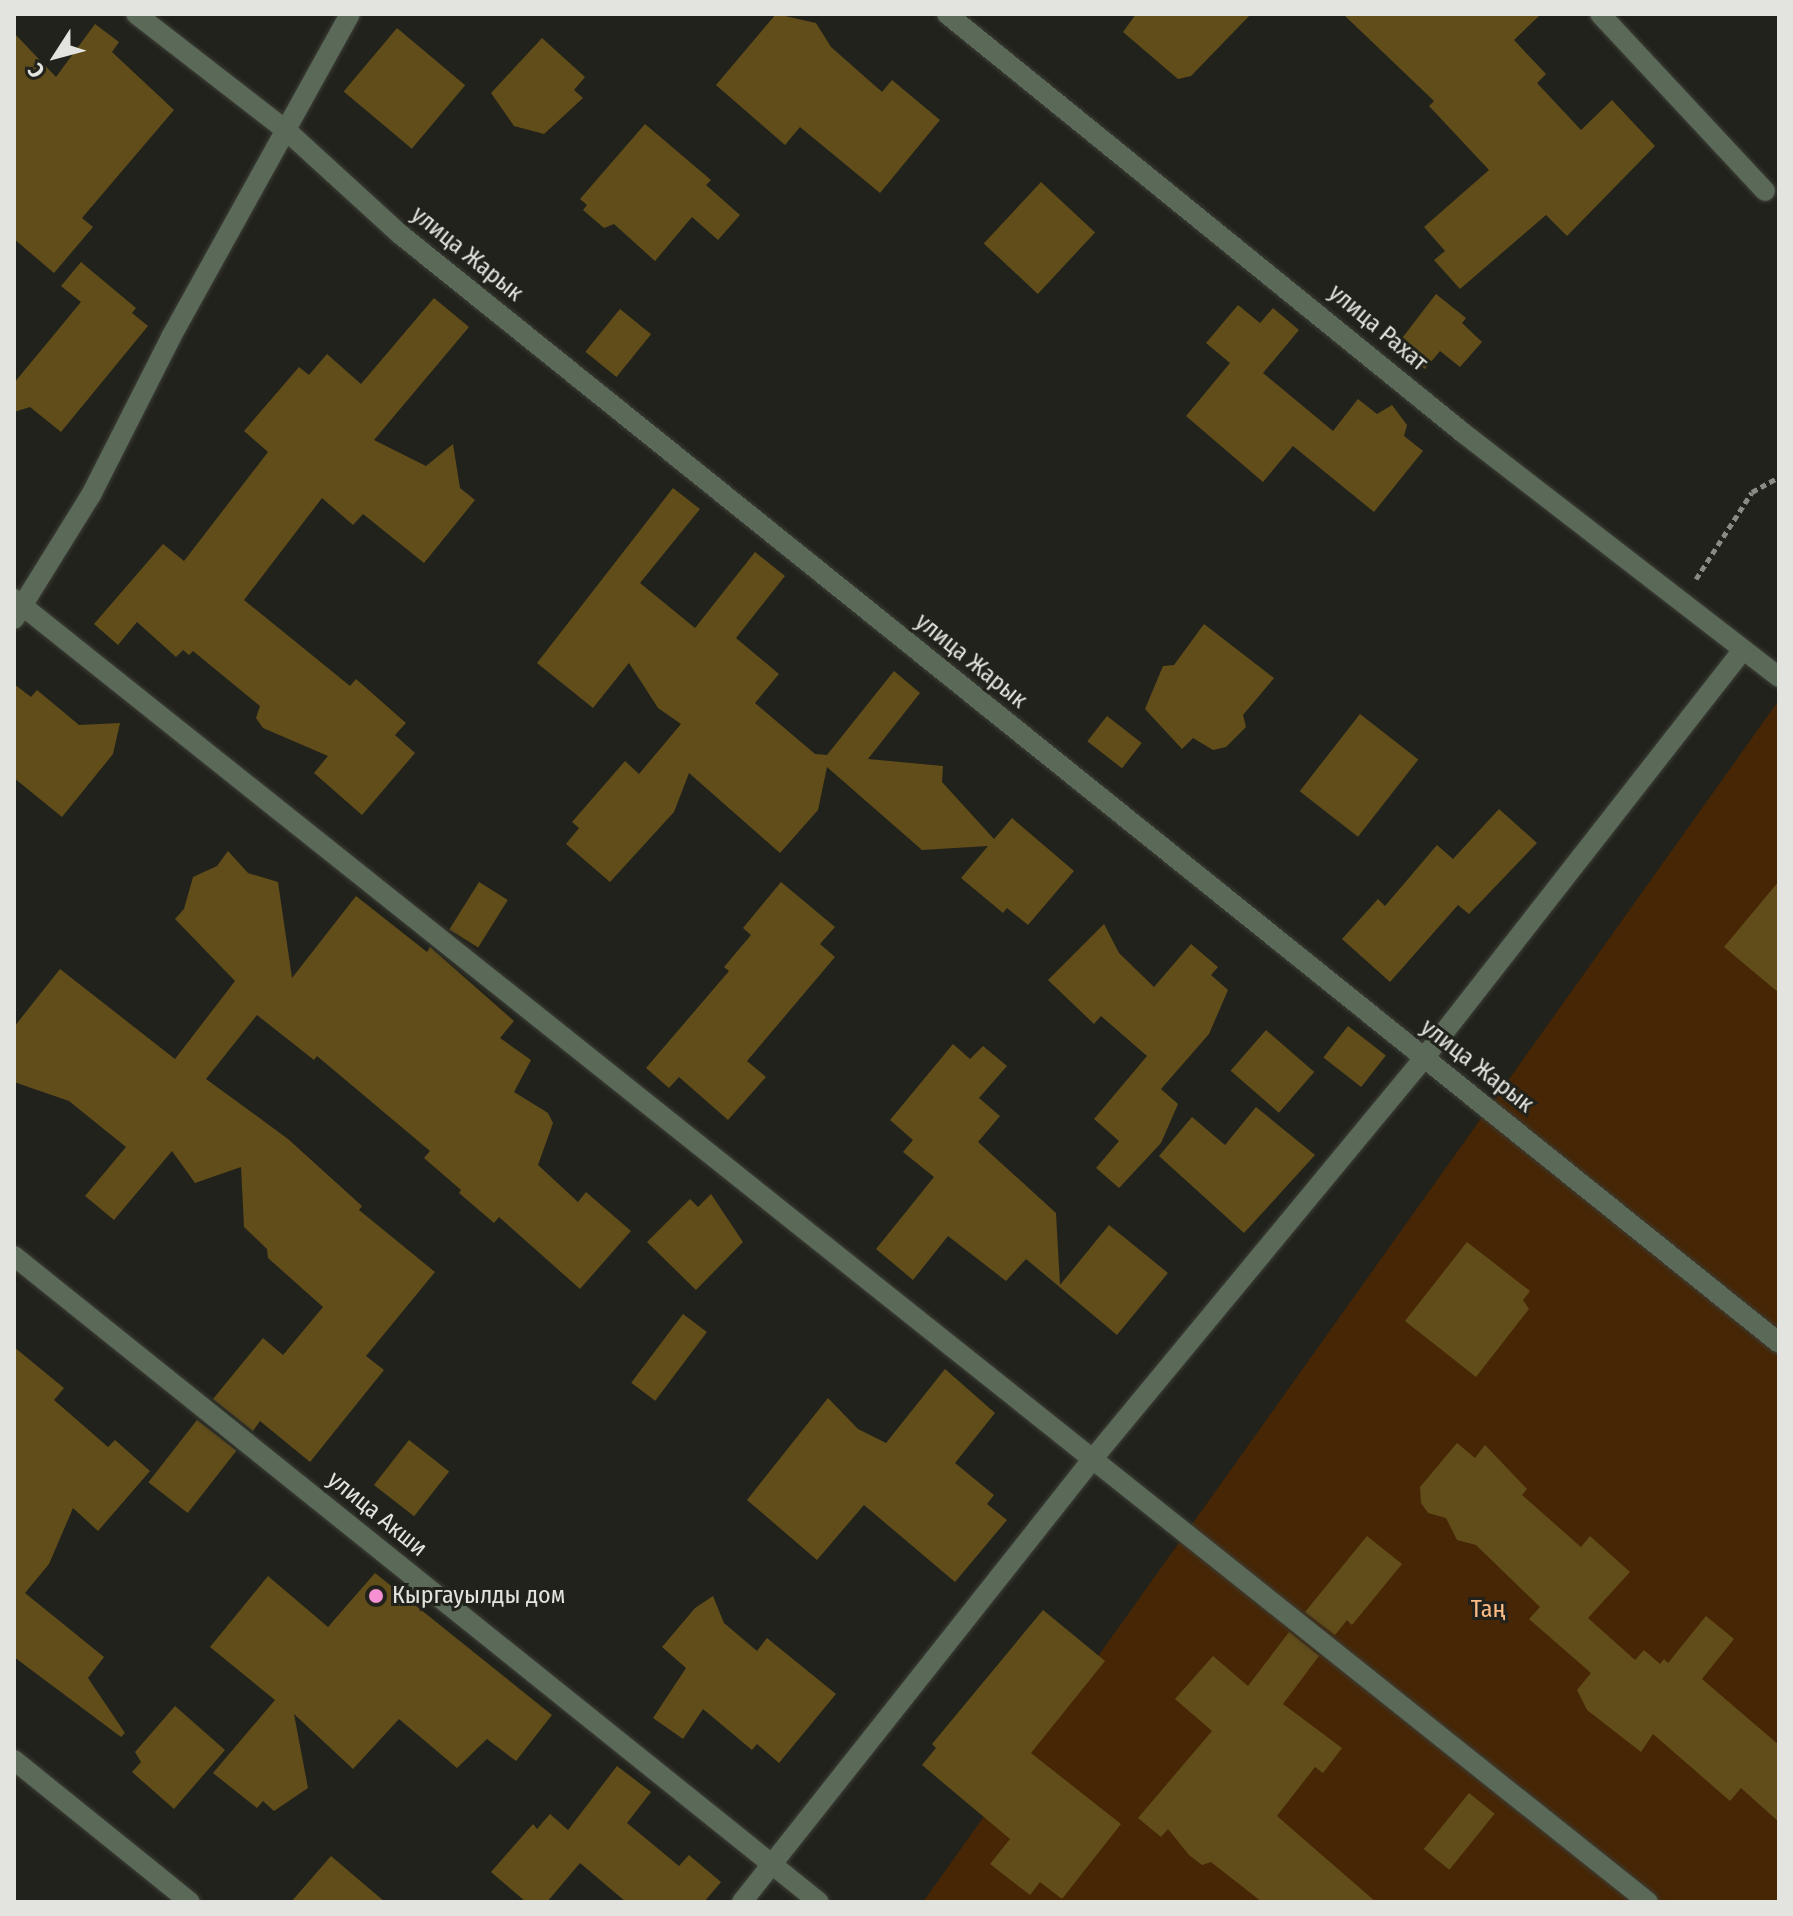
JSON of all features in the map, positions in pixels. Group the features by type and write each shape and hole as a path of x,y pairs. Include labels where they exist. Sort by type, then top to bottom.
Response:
{"street":[{"name":"улица Жарык","path":"136,14 287,131 401,235 1779,1343"},
{"path":"350,14 144,387 91,495 17,608 1648,1902"},
{"name":"улица Рахат","path":"947,14 1682,604 1779,677"},
{"path":"1600,14 1765,191"},
{"path":"742,1902 1091,1461 1424,1058 1742,651"},
{"name":"улица Акши","path":"14,1256 819,1902"},
{"path":"14,1760 190,1902"}],"path":[{"path":"1682,604 1752,492 1779,477"}],"green space":[{"name":"Таң","path":"1779,700 1779,1902 923,1902"}],"building":[{"path":"776,14 816,23 831,47 882,92 892,80 940,120 880,193 800,127 785,145 716,85"},
{"path":"1136,14 1251,14 1191,76 1178,79 1123,32"},
{"path":"1343,14 1541,14 1514,40 1546,74 1537,83 1581,130 1612,100 1655,146 1567,236 1546,215 1460,289 1434,260 1445,251 1424,227 1489,170 1429,106 1434,101"},
{"path":"95,24 119,42 112,52 174,110 82,218 93,227 54,273 14,239 14,33 56,77"},
{"path":"397,28 465,85 412,149 344,92"},
{"path":"542,38 585,77 574,90 583,98 544,134 514,126 491,93"},
{"path":"645,124 711,180 706,185 740,215 718,240 692,217 655,261 614,224 604,228 583,210 587,205 580,199"},
{"path":"1041,182 1095,232 1038,294 984,243"},
{"path":"81,262 136,308 132,313 148,326 61,432 30,407 14,412 14,383 81,302 61,286"},
{"path":"1436,294 1466,318 1462,323 1482,342 1460,367 1440,351 1425,369 1396,346"},
{"path":"434,298 469,327 374,440 426,466 453,444 460,488 475,500 424,563 363,514 353,525 322,498 244,600 350,686 356,679 406,723 395,735 415,753 362,815 314,773 328,756 263,728 256,718 260,706 193,651 189,655 183,650 176,657 137,622 118,645 94,624 163,544 184,561 268,452 244,431 299,367 309,375 327,354 361,384"},
{"path":"1238,305 1260,323 1273,308 1299,330 1263,373 1333,431 1358,399 1377,414 1392,405 1407,425 1404,436 1423,451 1374,512 1293,446 1263,482 1186,416 1230,363 1206,343"},
{"path":"620,309 651,334 616,377 585,352"},
{"path":"673,488 700,509 640,583 695,628 755,552 785,576 736,638 779,674 755,703 815,754 827,755 894,671 920,693 868,759 943,766 942,782 994,839 1012,818 1074,871 1028,925 1007,908 1003,913 961,878 988,846 922,850 827,767 818,810 780,853 689,773 674,812 610,882 566,844 579,828 572,822 625,761 639,774 681,724 658,708 629,663 593,708 537,663"},
{"path":"1204,624 1274,678 1243,715 1246,727 1226,747 1213,750 1193,738 1182,749 1145,709 1163,666 1174,665"},
{"path":"14,684 31,697 37,690 79,725 120,723 113,754 62,817 14,778"},
{"path":"1360,714 1418,760 1358,837 1300,791"},
{"path":"1107,716 1142,743 1122,768 1087,741"},
{"path":"1499,809 1537,843 1469,914 1458,905 1390,982 1342,939 1378,899 1385,906 1437,845 1453,859"},
{"path":"228,851 248,873 278,882 292,978 356,896 427,952 430,947 514,1021 500,1038 531,1060 514,1092 548,1113 553,1123 538,1165 578,1202 586,1192 631,1231 580,1289 499,1217 494,1223 459,1193 461,1190 424,1158 430,1151 317,1056 314,1060 257,1015 206,1079 288,1139 362,1206 359,1210 435,1272 366,1356 384,1370 310,1462 260,1421 253,1431 213,1399 263,1338 283,1355 323,1307 268,1258 267,1249 244,1227 241,1167 195,1183 172,1151 114,1220 85,1196 126,1147 69,1101 14,1082 14,1027 60,969 175,1059 235,981 175,919 184,909 193,877 217,866"},
{"path":"1779,881 1779,993 1724,947"},
{"path":"479,882 508,900 478,948 449,929"},
{"path":"781,882 835,927 820,944 835,957 747,1061 766,1077 728,1120 679,1077 669,1088 646,1068 729,971 724,967 751,935 743,928"},
{"path":"1104,924 1119,953 1154,987 1191,944 1218,967 1211,975 1228,990 1209,1034 1161,1089 1178,1104 1161,1143 1119,1188 1096,1168 1119,1141 1094,1119 1147,1056 1101,1016 1094,1024 1048,980"},
{"path":"1348,1026 1386,1056 1361,1087 1323,1058"},
{"path":"1266,1030 1314,1072 1279,1113 1231,1071"},
{"path":"953,1044 970,1059 983,1046 1007,1066 979,1098 1000,1116 978,1142 1056,1213 1060,1285 1109,1225 1168,1273 1117,1335 1026,1259 1006,1281 948,1236 913,1280 876,1249 934,1177 903,1152 913,1140 890,1120"},
{"path":"1256,1107 1315,1155 1244,1233 1159,1156 1192,1117 1225,1145"},
{"path":"711,1194 743,1242 696,1290 647,1242 690,1199 698,1207"},
{"path":"1467,1242 1530,1291 1523,1300 1529,1309 1476,1377 1405,1321"},
{"path":"683,1314 707,1332 655,1401 631,1383"},
{"path":"14,1347 64,1388 54,1400 108,1447 115,1440 150,1471 98,1531 73,1508 49,1564 25,1593 104,1657 88,1678 125,1733 121,1737 14,1657"},
{"path":"945,1369 995,1413 955,1463 994,1495 987,1504 1007,1520 955,1582 864,1505 817,1560 747,1500 828,1398 858,1429 886,1443"},
{"path":"197,1420 236,1451 188,1513 148,1482"},
{"path":"409,1440 449,1471 414,1516 374,1485"},
{"path":"1457,1443 1475,1458 1485,1445 1527,1489 1522,1495 1581,1547 1590,1536 1630,1572 1588,1618 1635,1660 1644,1650 1660,1664 1664,1659 1668,1663 1706,1616 1734,1639 1702,1679 1779,1745 1779,1822 1741,1788 1730,1801 1653,1734 1641,1752 1587,1710 1577,1690 1591,1673 1529,1619 1540,1607 1476,1545 1457,1540 1446,1518 1428,1513 1421,1503 1420,1487"},
{"path":"1367,1536 1402,1564 1352,1625 1347,1620 1335,1635 1305,1612"},
{"path":"375,1573 552,1715 516,1761 487,1739 457,1768 399,1719 353,1769 294,1714 308,1788 274,1811 263,1801 257,1808 213,1773 275,1700 210,1647 268,1576 328,1627"},
{"path":"713,1596 724,1623 757,1651 767,1638 836,1694 779,1763 757,1744 752,1750 703,1709 683,1739 653,1718 686,1668 662,1647 695,1608"},
{"path":"1043,1610 1105,1661 1031,1753 1121,1824 1062,1899 1040,1882 1030,1895 990,1864 1010,1839 922,1765 936,1748 932,1744"},
{"path":"1289,1632 1319,1656 1283,1704 1342,1748 1323,1773 1315,1767 1277,1816 1376,1902 1262,1902 1211,1862 1202,1865 1189,1855 1168,1829 1161,1837 1138,1818 1212,1731 1175,1699 1213,1656 1248,1686"},
{"path":"175,1706 225,1750 174,1809 132,1772 141,1762 135,1752"},
{"path":"617,1766 651,1792 627,1823 679,1866 689,1855 721,1882 704,1902 626,1902 580,1863 547,1902 526,1902 491,1872 533,1824 537,1829 550,1814 568,1830"},
{"path":"1469,1793 1495,1814 1449,1870 1424,1849"},
{"path":"331,1856 385,1902 291,1902"}],"place":[{"name":"Кыргауылды дом","path":"376,1596"}]}
